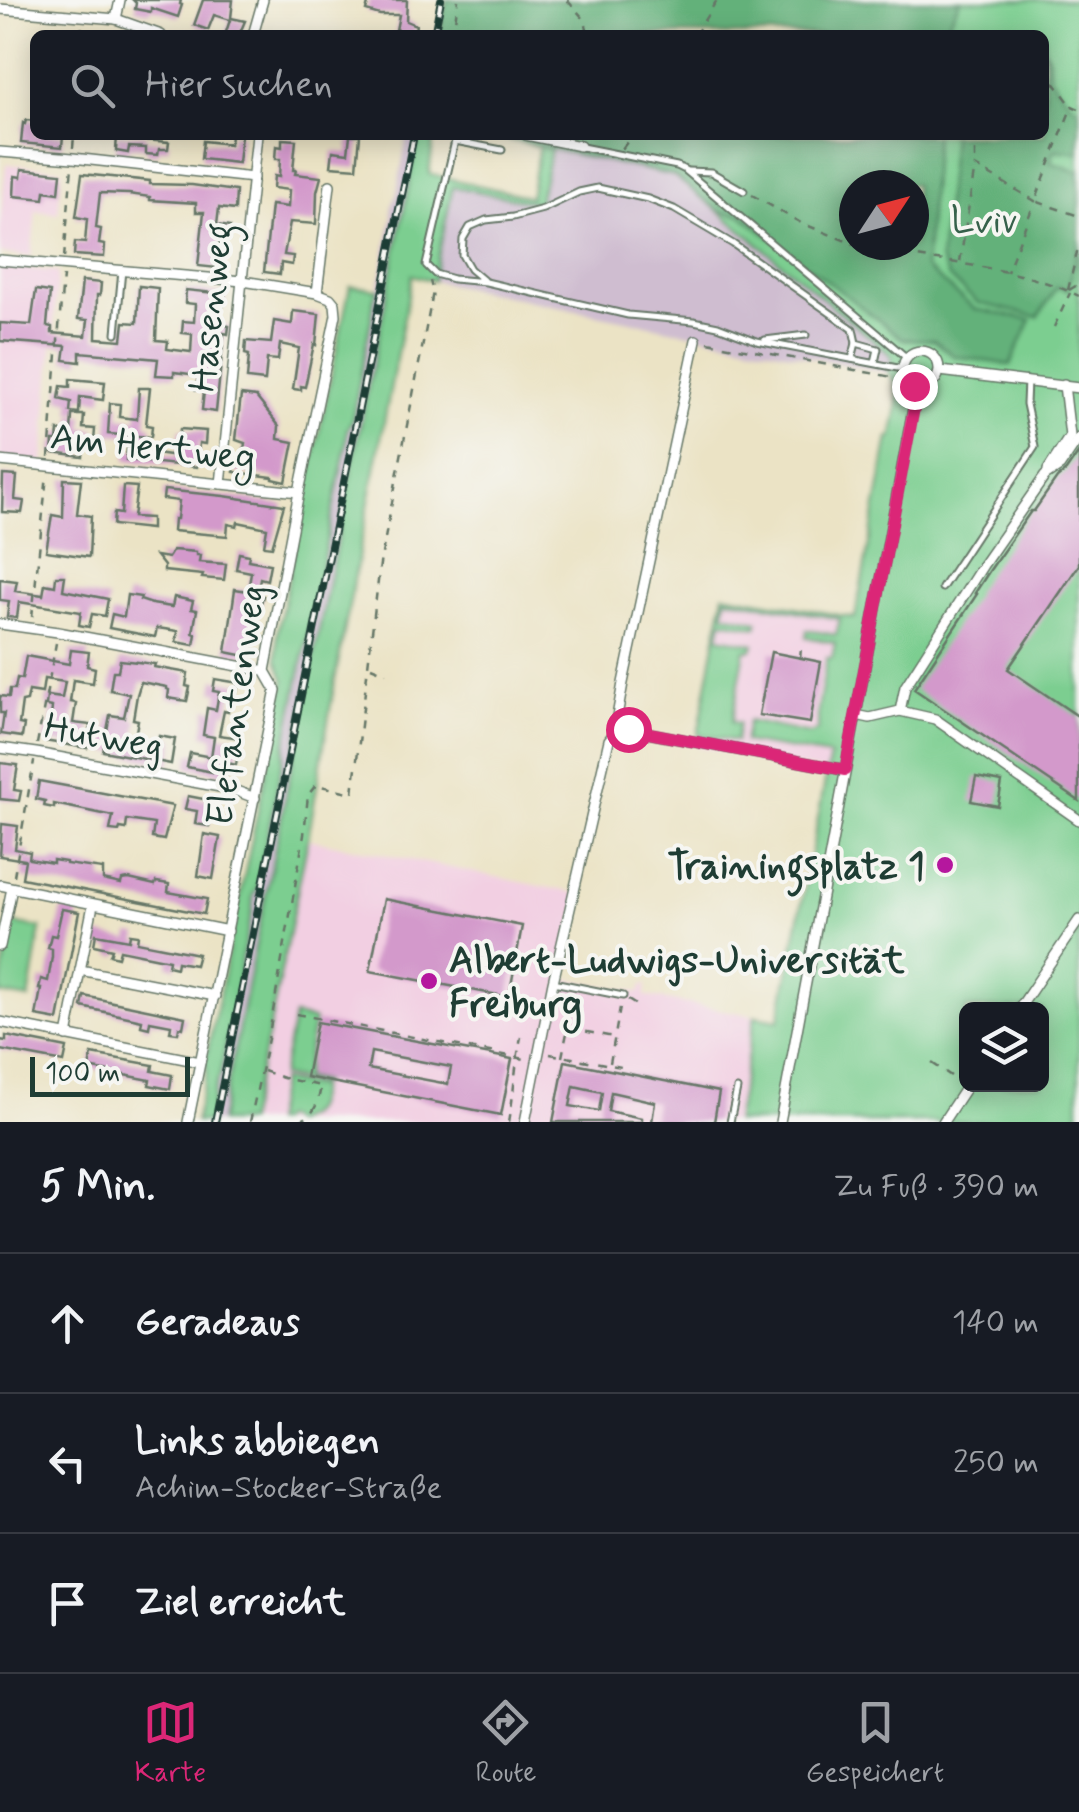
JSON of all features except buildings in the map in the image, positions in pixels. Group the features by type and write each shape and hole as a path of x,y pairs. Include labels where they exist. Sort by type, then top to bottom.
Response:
{"street":[{"path":"116,18 120,0"},
{"path":"254,30 263,0"},
{"path":"0,9 116,18 148,30"},
{"name":"Hasenweg","path":"222,484 256,140"},
{"path":"551,140 580,146"},
{"path":"0,152 252,178"},
{"path":"0,260 243,280 317,292 330,185"},
{"name":"Elefantenweg","path":"188,1122 276,690 266,671 336,315 335,304 317,292"},
{"path":"525,1122 553,982 610,740 616,731 696,340"},
{"path":"917,352 928,352 937,360 940,371 925,388 910,384 904,372 907,358 917,352"},
{"path":"940,371 1079,388"},
{"path":"900,711 905,687 979,565 1070,436 1064,385"},
{"path":"780,1122 918,387"},
{"path":"1045,476 1060,466 1079,438"},
{"name":"Am Hertweg","path":"0,461 299,492"},
{"path":"0,624 266,671"},
{"path":"856,715 870,718 900,711 935,719 1079,820"},
{"path":"616,731 628,729 845,770"},
{"name":"Hutweg","path":"0,748 232,789 255,798"},
{"path":"0,885 228,931"},
{"path":"0,946 12,888"},
{"path":"67,1036 93,905"},
{"path":"1024,1002 1079,920"},
{"path":"80,970 215,996"},
{"path":"0,1022 200,1062"},
{"path":"943,1122 963,1092"}],"lane":[{"path":"502,150 455,140 426,265 435,274 628,314 718,326 757,341 875,362 904,372"},
{"path":"580,146 685,170 907,358"},
{"path":"685,170 710,172 747,193"},
{"path":"486,282 470,269 462,255 462,239 470,227 543,208 578,192 598,188 619,191 674,209 733,244 853,330 856,344 852,359"},
{"path":"116,333 122,270"},
{"path":"757,341 806,335"},
{"path":"856,344 878,349 875,362"},
{"path":"942,588 1035,447 1026,404 1027,380"},
{"path":"553,982 622,996"},
{"path":"730,1122 736,1089"}],"path":[{"path":"454,30 458,0"},
{"path":"568,0 588,30"},
{"path":"698,30 716,0"},
{"path":"1049,76 1072,106 1079,109"},
{"path":"1006,272 1072,106"},
{"path":"31,627 74,140"},
{"path":"618,154 628,140"},
{"path":"960,262 975,166 975,140"},
{"path":"975,166 1035,201 1079,216"},
{"path":"747,193 839,238"},
{"path":"1054,327 1069,291 1079,244"},
{"path":"929,258 1006,272 1079,296"},
{"path":"250,1122 304,835 308,794 316,784 353,794 380,564 433,292 426,265"},
{"path":"1069,291 1079,284"},
{"path":"696,340 892,376 904,372"},
{"path":"800,658 802,648"},
{"path":"369,667 386,673"},
{"path":"610,1065 622,996 639,1006"},
{"path":"296,1014 517,1057 562,1056 627,1068"},
{"path":"562,1056 568,1028 615,1038"},
{"path":"509,1122 521,1037"},
{"path":"932,1063 951,1076"},
{"path":"262,1071 322,1086 318,1106 299,1122"},
{"path":"506,1090 514,1092"}],"shaded area":[{"path":"406,140 418,140 220,1122 210,1122 391,209"},
{"path":"551,150 674,176 889,353 893,358 888,373 433,281 453,187 538,203"},
{"path":"6,164 62,169 58,213 36,211 31,257 0,253"},
{"path":"0,265 58,272 43,465 0,461"},
{"path":"724,594 855,618 827,772 696,746"},
{"name":"Albert-Ludwigs-Universität Freiburg","path":"308,839 580,894 562,978 640,993 642,985 647,985 645,996 755,1016 735,1122 247,1122"}],"green space":[{"path":"446,0 960,0 945,30 440,30"},
{"name":"Lviv","path":"960,0 1079,0 1079,1122 735,1122 755,1016 779,1020 830,756 744,742 748,721 810,734 818,730 827,658 832,658 835,643 806,637 807,630 836,635 840,619 726,598 724,614 758,621 757,627 722,621 719,637 754,644 752,650 745,650 732,722 739,723 736,741 698,735 724,594 855,618 898,396 888,373 892,358 889,353 720,212 741,214 904,339 934,340 954,356 1030,320 975,309 925,268 926,260 929,260 935,140 1049,140 1049,30 945,30"},
{"name":"Lviv","path":"1049,71 1067,99 1079,109 1079,153 1055,150 1050,162 1079,172 1079,244 1068,290 1057,287 1038,317 978,303 949,278 940,259 952,140 1049,140"},
{"path":"418,140 433,140 429,174 530,197 539,146 551,150 538,203 453,187 433,281 412,275 270,1026 247,1122 220,1122"},
{"path":"510,140 935,140 929,215 929,170 839,170 839,260 926,260 925,268 975,309 1031,320 1010,365 954,356 934,340 903,339 741,215 720,212 674,176"},
{"path":"350,286 378,289 210,1122 195,1122 285,681 277,660 277,634"},
{"path":"11,923 41,928 29,999 0,994"},
{"path":"294,1016 314,1020 304,1077 322,1084 281,1076"},
{"path":"281,1080 319,1087 314,1106 305,1117 292,1122 283,1117 272,1122"}],"railway":[{"path":"435,30 441,0"},
{"path":"215,1122 413,140"}],"place":[{"name":"Trainingsplatz 1","path":"945,865"},
{"name":"Albert-Ludwigs-Universität Freiburg","path":"429,981"}],"route":[{"path":"628,729 845,770 918,387 914,386"}]}
